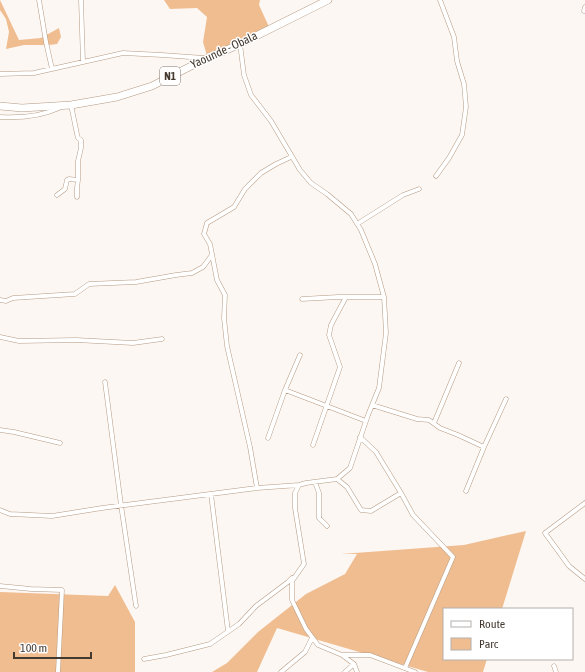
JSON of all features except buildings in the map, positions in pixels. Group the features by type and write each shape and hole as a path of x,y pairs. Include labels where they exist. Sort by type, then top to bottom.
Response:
{"highway":[{"name":"Yaounde - Obala","path":"0,106 22,108 71,105 117,97 152,86 206,58 240,44 328,0"}],"street":[{"path":"39,0 52,69"},
{"path":"81,0 83,62"},
{"path":"436,176 449,158 462,135 466,107 464,84 457,61 454,37 440,0"},
{"path":"0,510 10,514 52,516 257,488 299,485 337,479 350,468 379,388 386,333 384,297 375,264 351,214 311,183 300,170 271,121 251,95 244,75 240,44"},
{"path":"0,74 34,73 123,54 206,58"},
{"path":"71,105 78,138 81,140 76,188 77,197"},
{"path":"0,117 48,113 63,106"},
{"path":"257,488 250,447 227,346 224,318 225,295 217,280 210,244 204,234 207,223 234,207 245,189 261,173 291,157"},
{"path":"57,195 65,188 67,180 78,180"},
{"path":"357,224 403,195 419,189"},
{"path":"0,300 6,301 13,298 75,294 89,284 136,282 192,273 203,267 212,255"},
{"path":"302,300 346,297 384,297"},
{"path":"313,445 340,367 329,335 331,325 346,297"},
{"path":"0,337 19,341 76,340 133,343 162,339"},
{"path":"268,438 285,390 300,355"},
{"path":"434,423 459,363"},
{"path":"105,382 136,606"},
{"path":"285,390 326,407 366,421"},
{"path":"466,491 506,399"},
{"path":"372,405 417,419 429,420 440,428 484,448"},
{"path":"0,430 60,443"},
{"path":"360,437 376,452 402,493 413,515 453,557 405,668"},
{"path":"337,479 347,487 361,510 371,511 402,493"},
{"path":"315,482 319,493 319,518 327,526"},
{"path":"144,659 166,656 210,644 239,624 260,604 301,570 304,564 295,493 299,485"},
{"path":"211,494 228,631"},
{"path":"585,503 545,533 569,566 585,579"},
{"path":"297,573 292,581 292,600 306,629 318,645 342,655 354,664 357,672"},
{"path":"0,586 62,590 58,672"},
{"path":"281,672 305,652 312,638"},
{"path":"342,655 370,655 415,672"},
{"path":"345,672 354,664"},
{"path":"554,666 556,672"}],"green space":[{"path":"0,0 19,40 41,38 59,28 61,37 57,44 24,45 6,49 9,32 6,19 0,10"},
{"path":"164,0 260,0 259,5 270,29 208,59 203,42 207,17 197,8 170,9"},
{"path":"526,531 502,608 443,608 443,660 487,660 483,672 428,672 277,628 257,672 212,672 227,663 258,632 306,594 345,574 357,554 341,554 464,545"},
{"path":"115,585 135,622 135,672 0,672 0,592 108,596"}]}
